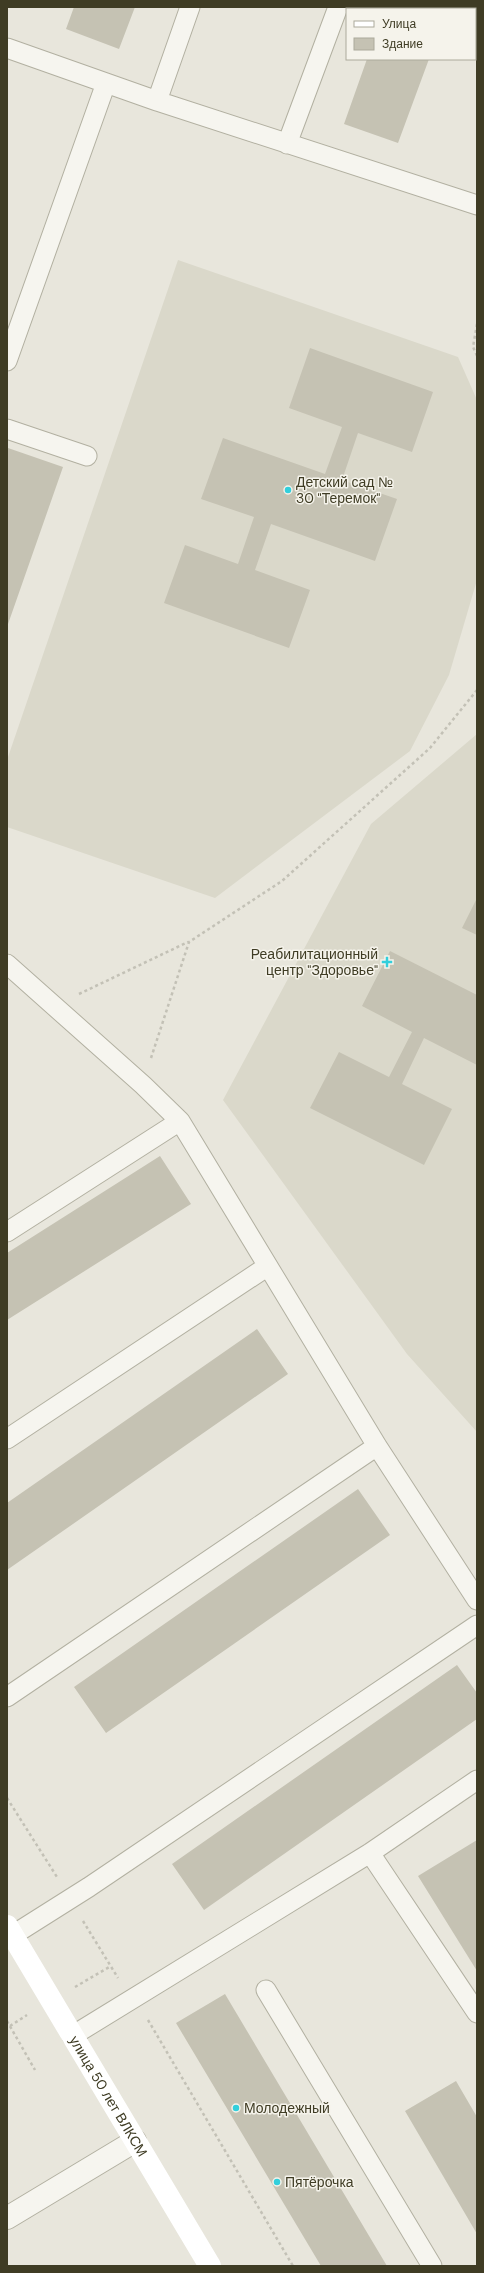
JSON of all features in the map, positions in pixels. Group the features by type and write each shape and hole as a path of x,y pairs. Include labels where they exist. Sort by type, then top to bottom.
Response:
{"main road":[{"name":"улица 50 лет ВЛКСМ","path":"10,1931 210,2266"}],"street":[{"path":"7,2218 135,2141"}],"lane":[{"path":"157,101 190,7"},
{"path":"287,144 338,7"},
{"path":"7,48 157,101 477,205"},
{"path":"7,361 106,83"},
{"path":"7,429 87,456"},
{"path":"7,964 143,1085 180,1121 377,1446 477,1600"},
{"path":"7,1232 180,1121"},
{"path":"7,1439 268,1266"},
{"path":"7,1697 377,1446"},
{"path":"10,1931 89,1887 477,1626"},
{"path":"72,2036 135,1999 370,1853 477,1780"},
{"path":"370,1853 477,2013"},
{"path":"266,1990 432,2266"}],"path":[{"path":"477,324 473,347 477,356"},
{"path":"54,1006 188,942 282,881 430,748 477,690"},
{"path":"143,1085 188,942"},
{"path":"135,1999 293,2266"},
{"path":"7,2021 35,2070"}],"shaded area":[{"name":"Детский сад № 30 \"Теремок\"","path":"178,260 458,357 477,400 477,580 449,675 410,751 215,898 7,827 7,760"},
{"name":"Реабилитационный центр \"Здоровье\"","path":"477,734 477,1432 407,1354 223,1100 371,824"}],"building":[{"path":"74,7 135,7 119,49 66,29"},
{"path":"386,7 447,7 447,8"},
{"path":"367,60 429,60 398,143 344,124"},
{"path":"310,348 433,392 412,452 358,433 342,480 397,499 375,561 271,524 255,570 310,590 289,648 164,603 185,545 238,564 254,517 201,499 223,438 325,474 342,427 289,408"},
{"path":"8,448 63,467 7,627 7,451"},
{"path":"477,898 477,935 462,928"},
{"path":"390,951 477,995 477,1065 424,1038 402,1084 452,1109 424,1165 310,1108 339,1052 389,1077 412,1032 362,1006"},
{"path":"160,1156 191,1204 7,1320 7,1253"},
{"path":"257,1329 288,1374 7,1570 7,1503"},
{"path":"358,1489 390,1535 106,1733 74,1687"},
{"path":"457,1665 477,1693 477,1719 204,1910 172,1864"},
{"path":"477,1840 477,1971 418,1876"},
{"path":"225,1994 387,2266 321,2266 176,2023"},
{"path":"456,2081 477,2117 477,2234 405,2111"}],"place":[{"name":"Детский сад № 30 \"Теремок\"","path":"288,490"},
{"name":"Реабилитационный центр \"Здоровье\"","path":"387,962"},
{"name":"Молодежный","path":"236,2108"},
{"name":"Пятёрочка","path":"277,2182"}]}
